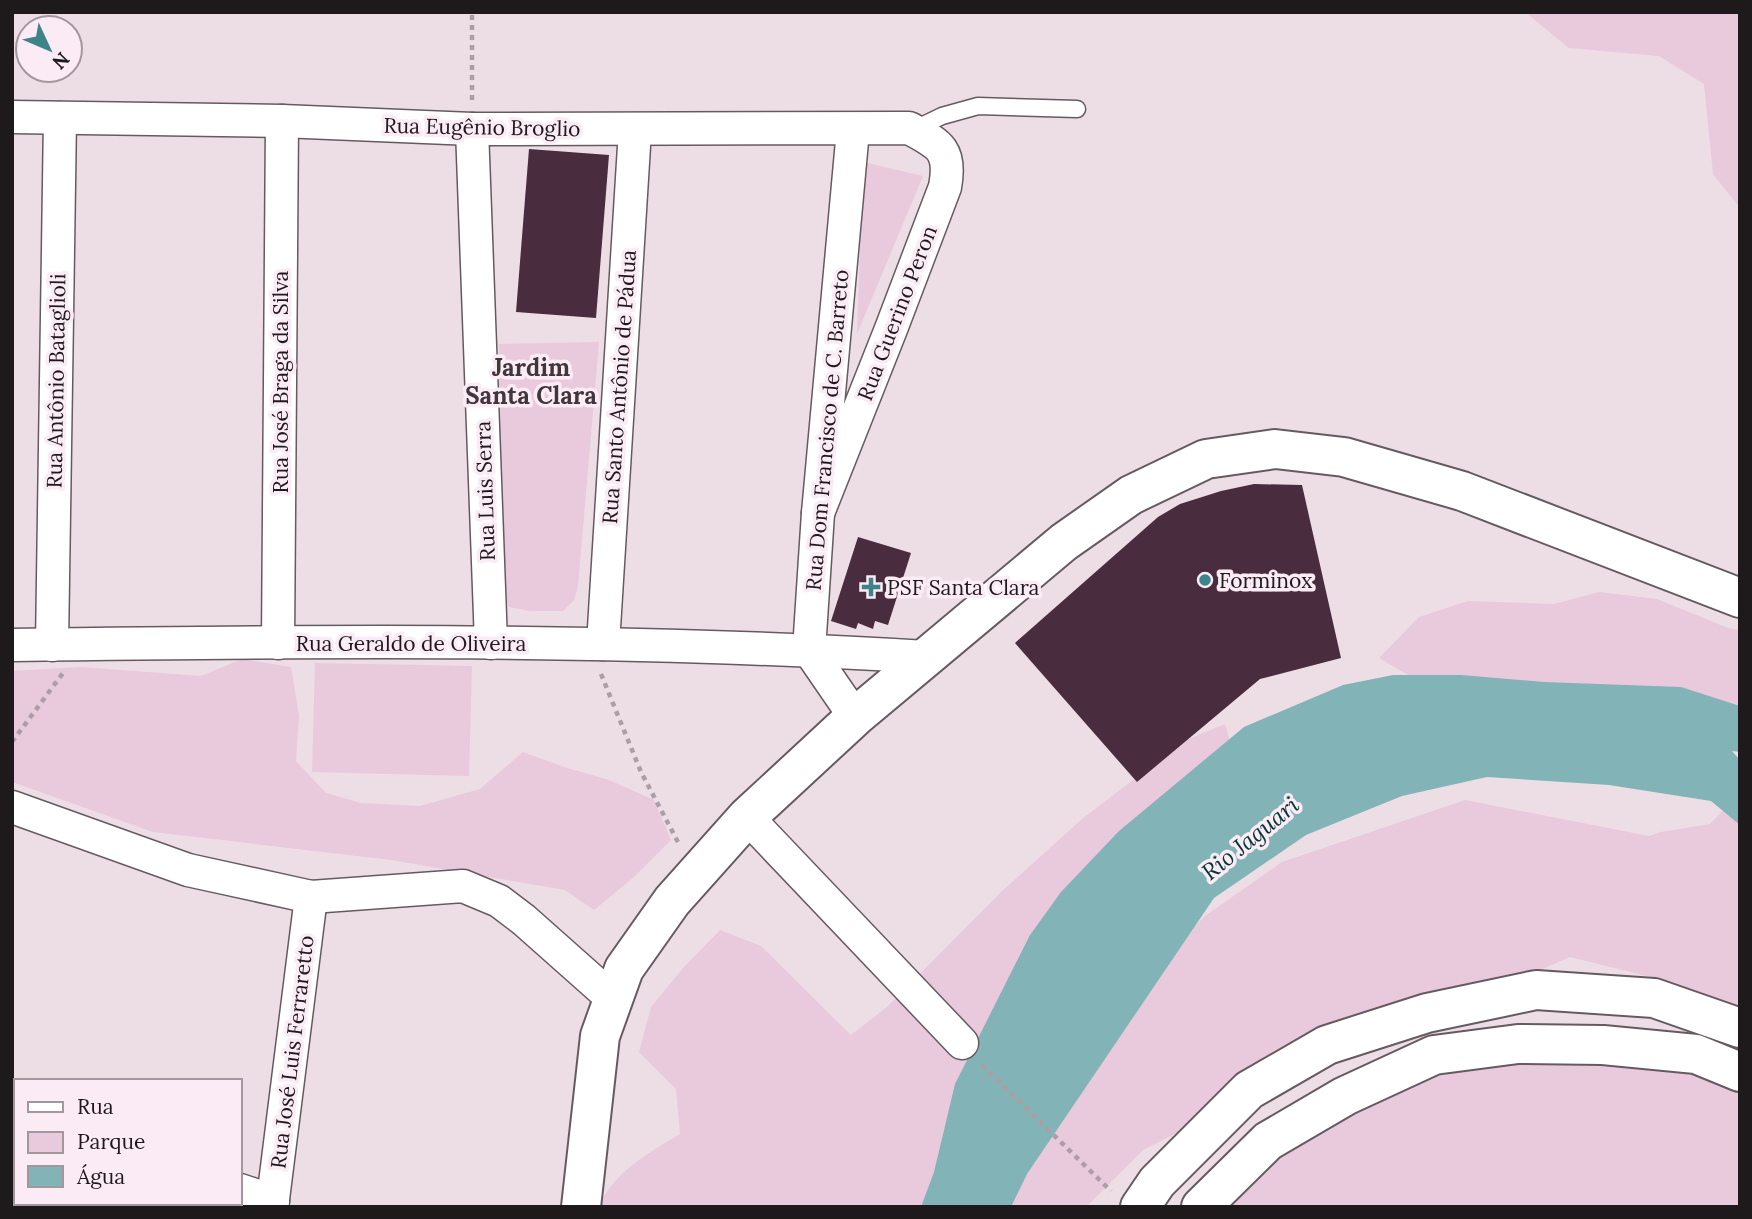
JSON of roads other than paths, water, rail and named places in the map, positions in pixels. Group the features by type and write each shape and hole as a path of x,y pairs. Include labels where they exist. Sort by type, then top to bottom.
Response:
{"street":[{"name":"Rua Eugênio Broglio","path":"12,117 282,121 472,129 913,130"},
{"name":"Rua Antônio Bataglioli","path":"52,645 60,117"},
{"name":"Rua José Braga da Silva","path":"278,643 282,121"},
{"name":"Rua Luis Serra","path":"472,129 491,643"},
{"name":"Rua Santo Antônio de Pádua","path":"596,644 635,130"},
{"name":"Rua Dom Francisco de C. Barreto","path":"809,650 818,513 853,130"},
{"name":"Rua Guerino Peron","path":"818,513 941,198 949,167 944,151 913,130"},
{"path":"581,1207 600,1035 624,969 672,901 747,817 855,717 1064,542 1130,495 1206,458 1275,449 1344,457 1462,491 1740,598"},
{"name":"Rua Geraldo de Oliveira","path":"12,645 596,644 809,650 926,657"},
{"path":"809,650 855,717"},
{"path":"12,807 188,870 311,897 463,886 499,901 613,999"},
{"path":"747,817 962,1044"},
{"name":"Rua José Luis Ferraretto","path":"272,1204 311,897"},
{"path":"1140,1207 1157,1182 1249,1090 1327,1045 1426,1013 1536,990 1654,998 1740,1028"},
{"path":"1201,1207 1268,1141 1345,1096 1434,1055 1518,1044 1603,1045 1696,1054 1740,1072"},
{"path":"242,1191 272,1204"}],"lane":[{"path":"913,130 942,116 978,106 1077,109"}],"water":[{"name":"Rio Jaguari","path":"1393,675 1461,675 1544,682 1681,687 1740,706 1740,752 1732,751 1740,760 1740,825 1711,801 1609,785 1487,777 1402,796 1306,835 1214,898 1027,1174 1011,1207 921,1207 934,1172 955,1084 1030,935 1061,892 1119,831 1244,727 1343,685"}],"place":[{"name":"Forminox","path":"1205,580"},
{"name":"PSF Santa Clara","path":"871,587"}],"district":[{"name":"Jardim Santa Clara","path":"531,381"}]}
